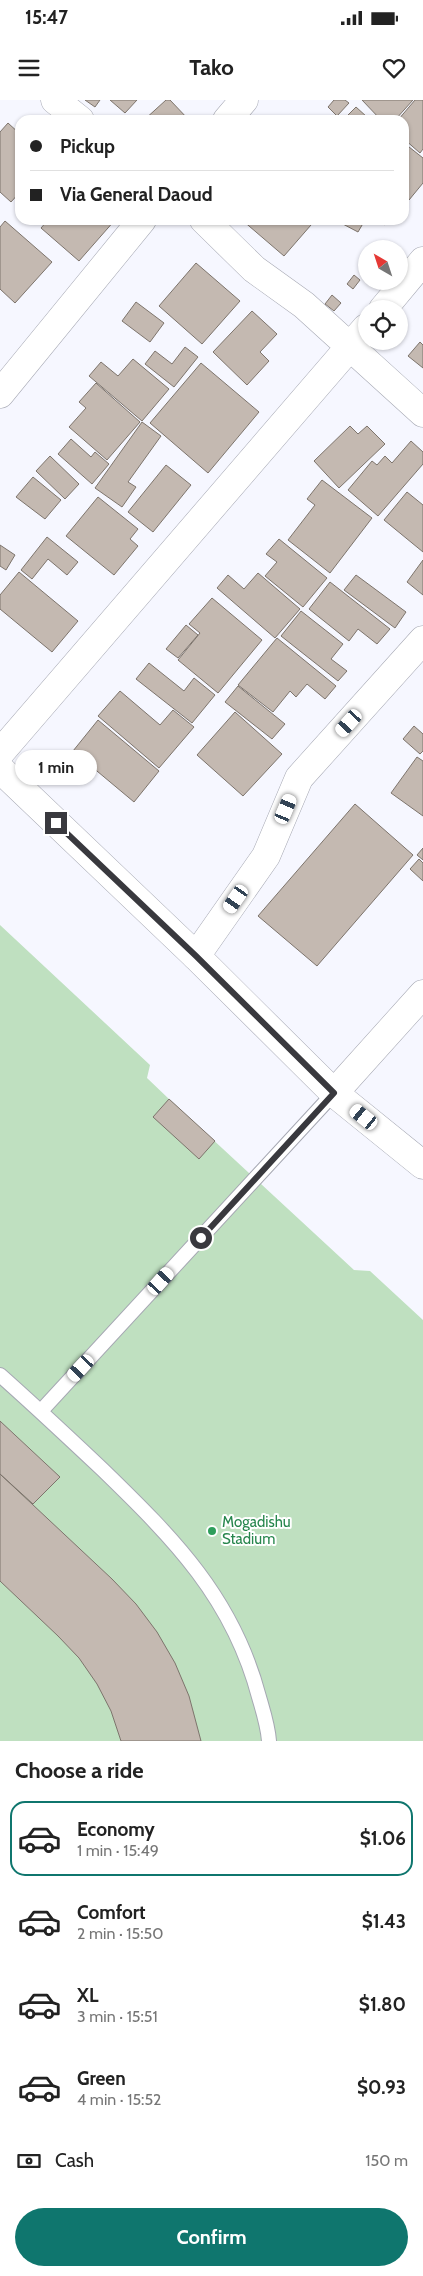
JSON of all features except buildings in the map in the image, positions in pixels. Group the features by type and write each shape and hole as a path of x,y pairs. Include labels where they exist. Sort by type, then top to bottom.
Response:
{"street":[{"path":"55,100 74,115"},
{"path":"231,115 244,100"},
{"path":"0,394 138,225"},
{"path":"209,225 254,269 304,305 358,336"},
{"path":"390,300 423,261"},
{"path":"0,753 358,338"},
{"path":"370,350 423,413"},
{"path":"196,956 266,856 299,778 423,640"},
{"path":"0,769 196,956 334,1093 423,1165"},
{"path":"334,1093 423,994"}],"lane":[{"path":"41,1411 334,1093"},
{"path":"0,1376 41,1411 157,1522 197,1568 230,1619 253,1674 269,1741"}],"green space":[{"name":"Mogadishu Stadium","path":"0,925 150,1065 147,1078 169,1099 354,1270 370,1271 423,1320 423,1741 0,1741"}],"place":[{"name":"Mogadishu Stadium","path":"212,1531"}],"route":[{"path":"56,823 196,956 334,1093 201,1238"}]}
